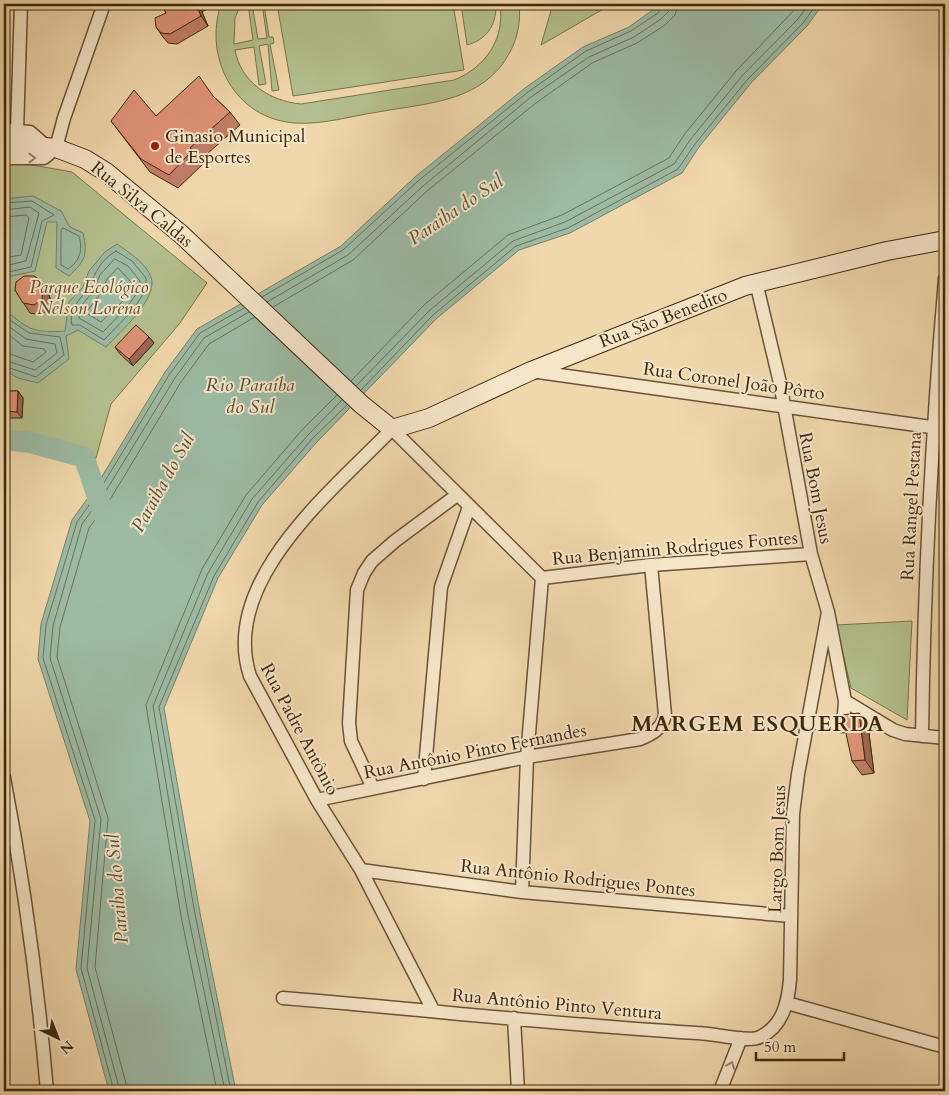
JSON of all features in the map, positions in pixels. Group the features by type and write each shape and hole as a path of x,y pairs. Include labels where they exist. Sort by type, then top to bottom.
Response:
{"main road":[{"name":"Rua Silva Caldas","path":"8,139 52,147 85,159 106,172 142,200 361,404 392,429"},
{"name":"Rua São Benedito","path":"392,429 430,418 531,371 633,328 756,282 886,251 945,240"}],"street":[{"path":"8,139 21,4"},
{"path":"4,158 44,158 52,147 104,4"},
{"path":"4,130 8,139"},
{"name":"Rua Rangel Pestana","path":"922,736 923,614 939,428 945,279"},
{"name":"Rua Bom Jesus","path":"756,282 780,383 782,405 811,554 828,612 845,701"},
{"name":"Rua Coronel João Pôrto","path":"531,371 939,428"},
{"path":"392,429 542,578 527,757 522,892"},
{"name":"Rua Padre Antônio","path":"392,429 298,527 260,579 248,613 244,641 245,661 250,676 317,800 361,870 433,1010"},
{"path":"373,788 351,741 350,723 358,590 372,561 395,541 457,495"},
{"path":"424,780 441,587 469,507"},
{"name":"Rua Benjamin Rodrigues Fontes","path":"542,578 651,565 811,554"},
{"name":"Rua Antônio Pinto Fernandes","path":"317,800 373,788 424,780 527,757 640,739 658,730 664,722 665,715 651,565"},
{"name":"Largo Bom Jesus","path":"790,980 793,814 828,612"},
{"path":"808,722 843,726 845,701 893,730 922,736 945,738"},
{"path":"4,778 19,857 33,948 47,1091"},
{"name":"Rua Antônio Rodrigues Pontes","path":"361,870 522,892 791,916"},
{"name":"Rua Antônio Pinto Ventura","path":"283,998 631,1029 719,1034 741,1038 760,1037 773,1028 781,1017 787,1003 790,980"},
{"path":"787,1003 945,1047"},
{"path":"514,1018 518,1091"},
{"path":"720,1091 741,1038"}],"green space":[{"path":"221,4 241,4 235,18 234,44 253,40 248,4 252,4 258,39 267,38 262,4 264,4 269,37 273,37 274,43 270,44 279,90 272,91 268,44 259,46 266,84 259,85 254,47 235,50 238,61 243,72 258,88 278,99 301,104 454,80 475,68 491,50 499,29 501,17 500,4 519,4 520,16 513,46 499,69 470,91 416,106 326,121 295,123 274,119 256,110 240,98 229,82 221,64 217,45 217,24"},
{"path":"277,4 453,4 464,70 293,96"},
{"path":"461,4 495,4 496,6 496,13 489,31 480,40 467,45"},
{"path":"553,4 612,4 541,45"},
{"name":"Parque Ecológico Nelson Lorena","path":"4,160 72,172 207,283 180,323 111,404 96,458 50,448 16,446 4,442"},
{"path":"912,621 907,720 851,688 836,625"}],"water":[{"name":"Rio Paraíba do Sul","path":"661,4 823,4 807,26 751,83 699,147 682,173 570,233 519,250 436,319 316,443 262,505 218,578 164,708 200,913 236,1091 109,1091 76,969 90,821 38,659 41,624 72,520 95,488 165,372 197,329 341,246 415,177 525,88 583,47 629,27"},
{"path":"33,196 61,211 70,227 83,233 84,257 79,266 69,276 56,268 57,222 47,222 35,271 7,277 4,282 4,199"},
{"path":"117,244 141,263 151,277 152,285 149,295 144,305 128,324 106,347 78,330 66,336 69,359 38,383 18,378 4,370 4,311 34,329 65,331 69,302 83,287 89,271 105,252"}],"building":[{"path":"161,4 196,4 201,16 170,34 161,33 156,27 155,18 166,13"},
{"path":"199,76 213,96 230,112 190,148 193,150 169,175 141,159 111,121 134,90 156,116"},
{"path":"24,276 34,276 40,280 43,288 42,299 34,305 23,303 15,290 16,282"},
{"path":"136,325 149,337 129,359 115,347"},
{"path":"4,391 18,391 17,412 4,411"},
{"path":"859,713 865,760 852,761 842,715"}],"waterway":[{"path":"4,440 28,442 84,457 104,516"}],"place":[{"name":"Ginasio Municipal de Esportes","path":"155,146"}],"district":[{"name":"MARGEM ESQUERDA","path":"758,723"}],"water label":[{"name":"Paraiba do Sul","path":"455,209"},
{"name":"Paraiba do Sul","path":"162,482"},
{"name":"Paraiba do Sul","path":"116,889"}]}
